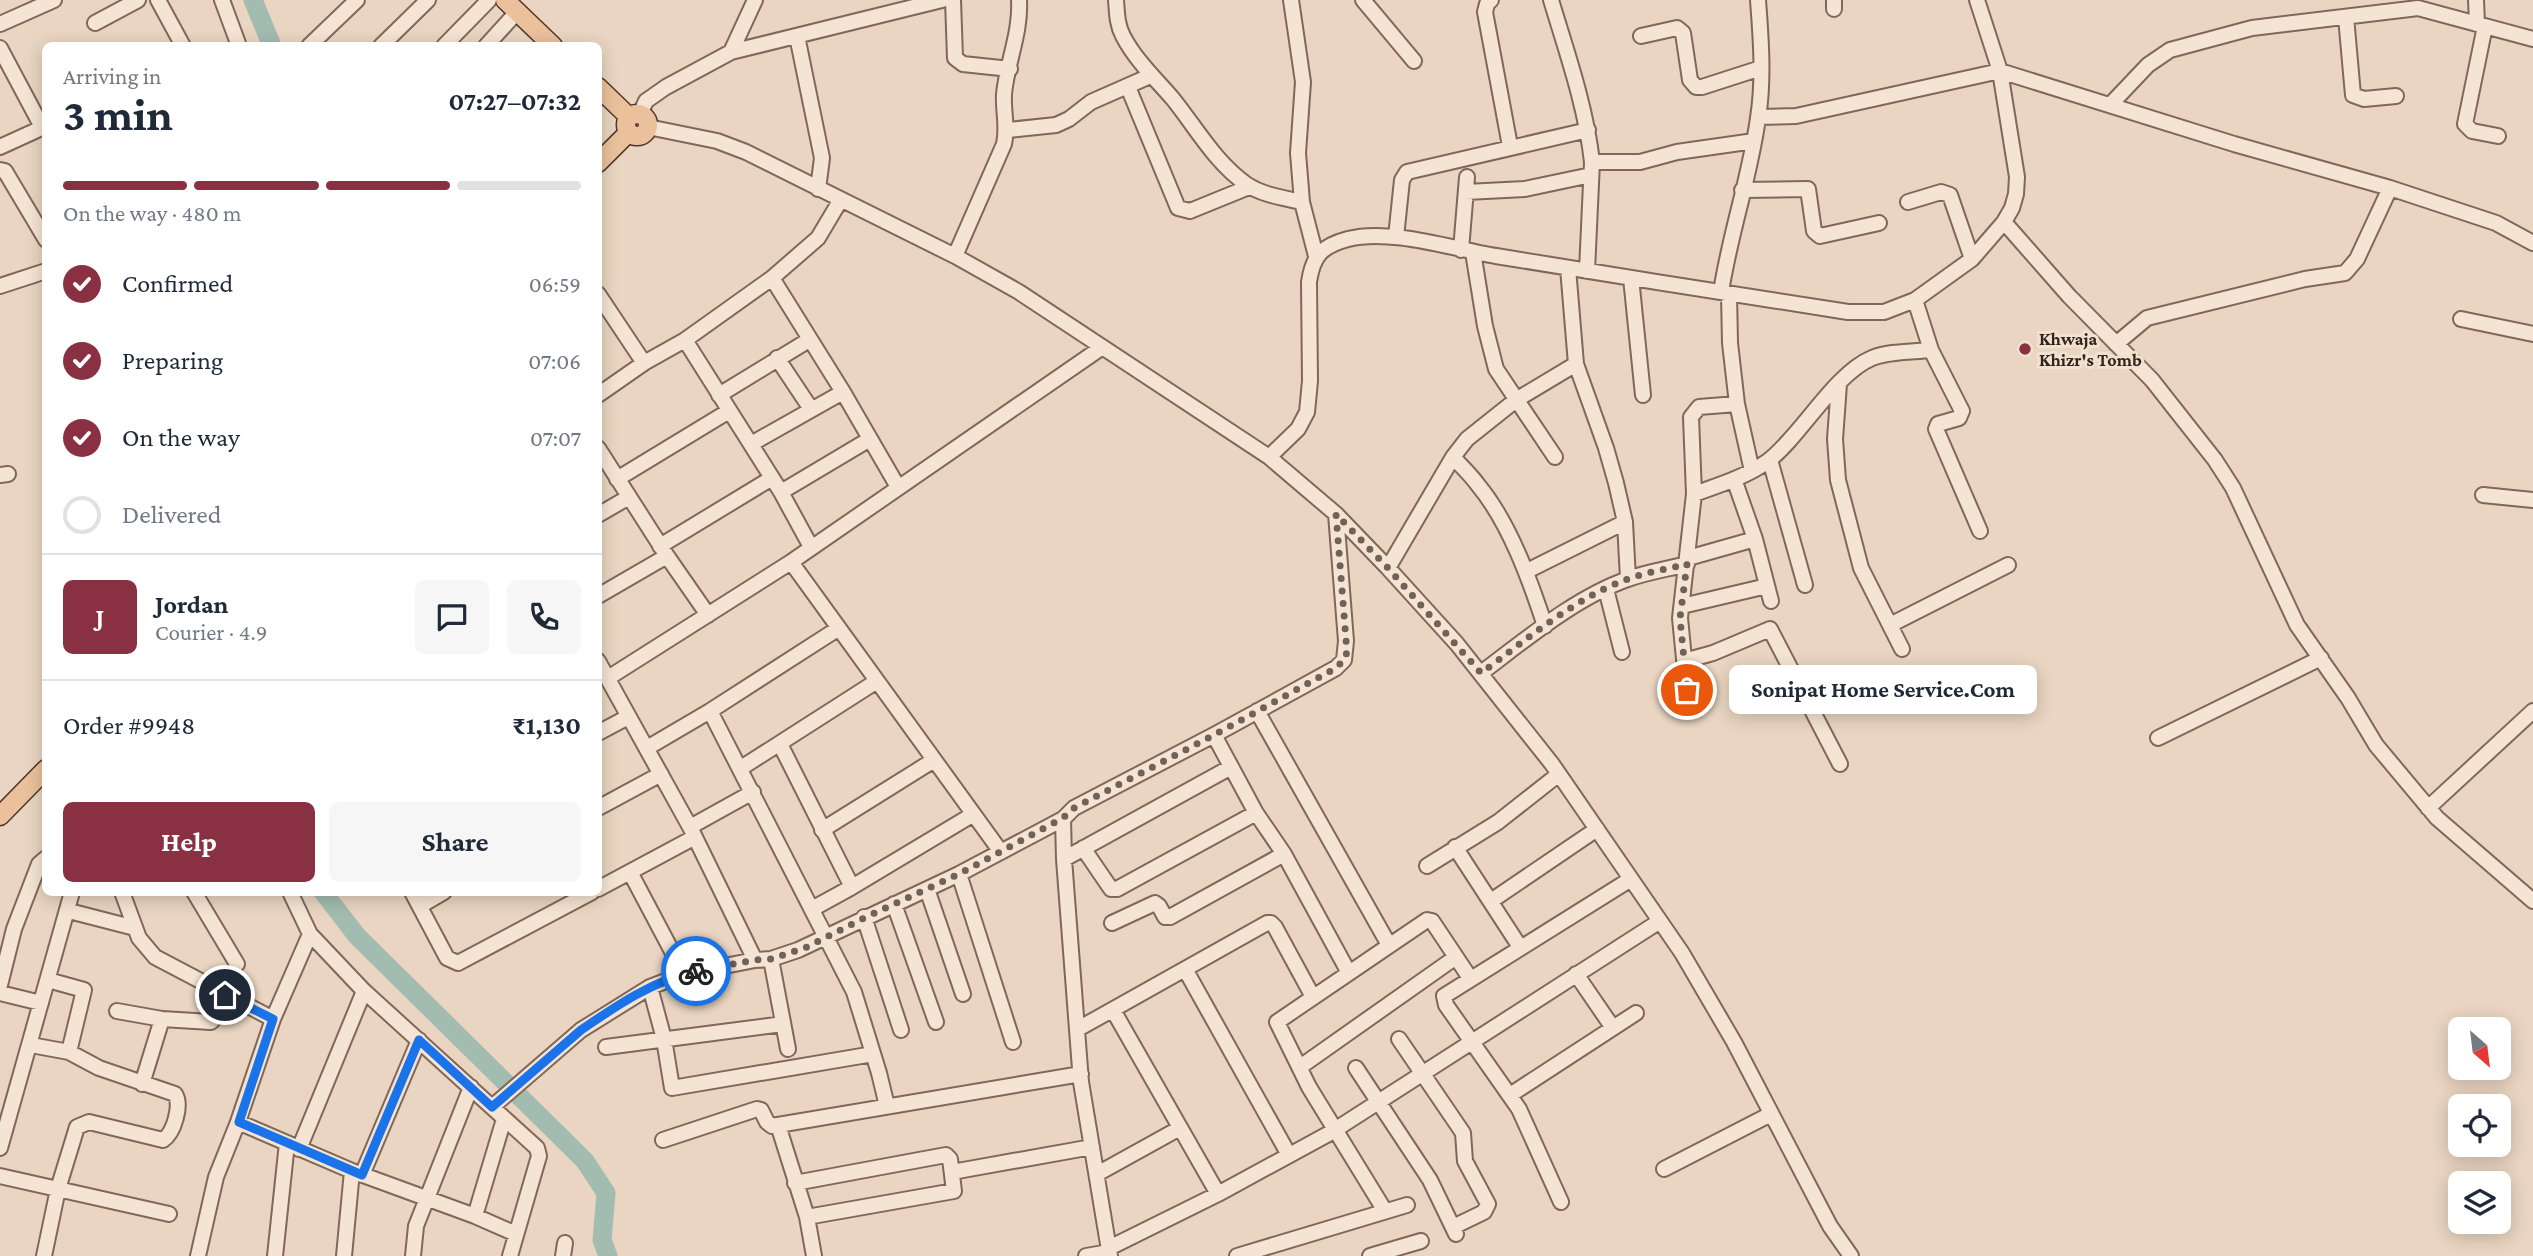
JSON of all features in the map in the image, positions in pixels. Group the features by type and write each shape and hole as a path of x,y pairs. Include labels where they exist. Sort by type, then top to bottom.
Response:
{"main road":[{"path":"511,6 548,42"},
{"path":"602,91 637,122 602,159"},
{"path":"0,816 42,773"}],"street":[{"path":"0,24 31,4 54,0"},
{"path":"95,23 138,0"},
{"path":"158,0 181,42"},
{"path":"222,0 238,42"},
{"path":"313,42 357,0"},
{"path":"386,42 428,0"},
{"path":"448,42 489,0"},
{"path":"731,52 755,0"},
{"path":"942,0 731,52 666,87 646,101 637,122 716,141 746,152 955,256 1019,292 1269,457 1336,514 1481,673 1559,774 1682,953 1734,1042 1830,1226 1851,1256"},
{"path":"953,0 955,58 963,64 1010,69"},
{"path":"955,256 1004,144 1007,130 1004,94 1018,28 1019,0"},
{"path":"1116,0 1121,30 1150,76 1172,98 1214,155 1249,187 1303,202"},
{"path":"1292,0 1303,82 1298,142 1303,202 1316,256"},
{"path":"1363,0 1414,61"},
{"path":"1491,0 1485,12 1510,146"},
{"path":"1551,0 1588,130 1591,169 1587,271"},
{"path":"1752,471 1737,404 1725,293 1727,255 1758,117 1761,68 1758,0"},
{"path":"1269,457 1298,429 1307,412 1310,381 1311,267 1324,248 1348,239 1396,237 1568,268 1867,313 1884,312 1915,300 1972,259 2004,222 2016,194 2017,177 2000,71 1977,0"},
{"path":"2383,0 2400,9"},
{"path":"2476,0 2481,25 2465,124 2472,131 2498,136"},
{"path":"488,42 511,6"},
{"path":"2111,104 2148,65 2170,50 2252,28 2400,9 2431,10 2533,39"},
{"path":"2346,17 2353,95 2357,99 2396,96"},
{"path":"1641,36 1677,27 1680,29 1684,33 1690,80 1696,87 1761,68"},
{"path":"797,36 822,158 818,189"},
{"path":"0,48 42,123"},
{"path":"1758,117 1796,116 2000,71 2234,144 2390,188 2496,223 2533,243"},
{"path":"1007,130 1056,125 1069,119 1091,102 1150,76"},
{"path":"1128,87 1178,208 1190,211 1249,187"},
{"path":"0,147 42,128"},
{"path":"1396,237 1402,180 1407,172 1588,130"},
{"path":"1555,457 1496,369 1467,251 1466,184 1525,189 1591,169 1640,162 1677,152 1754,141"},
{"path":"0,170 5,172 42,233"},
{"path":"2116,344 2147,318 2305,279 2345,273 2357,259 2390,188"},
{"path":"1742,190 1808,189 1812,226 1820,236 1879,223"},
{"path":"1908,202 1941,191 1950,195 1972,259"},
{"path":"602,392 644,363 685,340 772,278 818,238 840,201"},
{"path":"32,217 42,212"},
{"path":"2004,222 2069,296 2152,380 2215,460 2233,488 2297,625 2348,698 2376,745 2437,818 2533,901"},
{"path":"1568,268 1576,364 1606,448 1625,522 1628,579"},
{"path":"0,286 42,272"},
{"path":"772,278 898,487"},
{"path":"1631,278 1643,395"},
{"path":"602,300 644,363"},
{"path":"1915,300 1931,350 1962,414 1959,418 1938,424 1936,429 1980,531"},
{"path":"2461,318 2533,334"},
{"path":"685,340 781,492 811,547"},
{"path":"719,395 809,340"},
{"path":"608,678 791,562 1101,348"},
{"path":"1694,494 1752,471 1770,460 1839,384 1863,363 1873,358 1931,350"},
{"path":"778,358 811,409"},
{"path":"1388,568 1452,457 1467,439 1516,400 1576,364"},
{"path":"1839,384 1835,439 1838,480 1861,568 1902,649"},
{"path":"751,444 843,392"},
{"path":"1687,690 1680,618 1694,494 1693,412 1699,407 1737,404"},
{"path":"617,479 729,411"},
{"path":"781,492 870,439"},
{"path":"602,455 708,615"},
{"path":"1452,457 1479,486 1527,571 1545,626"},
{"path":"1770,460 1805,586"},
{"path":"602,593 772,478"},
{"path":"1734,479 1755,539 1770,601"},
{"path":"2483,495 2533,500"},
{"path":"602,513 629,497"},
{"path":"497,1103 581,1030 650,987 684,974 771,959 827,937 1001,852 1063,818 1074,808 1336,668 1344,660 1346,641 1336,514"},
{"path":"1527,571 1625,522"},
{"path":"1481,673 1545,626 1606,589 1628,579 1755,539"},
{"path":"791,562 1001,852"},
{"path":"1890,625 2008,565"},
{"path":"1682,606 1767,586"},
{"path":"1606,589 1622,652"},
{"path":"647,748 839,628"},
{"path":"1684,661 1713,653 1770,629 1840,764"},
{"path":"2158,738 2320,658"},
{"path":"602,668 693,832 755,960"},
{"path":"741,768 877,681"},
{"path":"710,711 854,992 887,1106"},
{"path":"1257,711 1389,946"},
{"path":"2428,808 2533,711"},
{"path":"602,731 628,717"},
{"path":"1214,735 1255,813 1284,854 1349,973"},
{"path":"780,744 852,887"},
{"path":"822,830 934,760"},
{"path":"1063,859 1231,767"},
{"path":"602,806 661,774"},
{"path":"1427,866 1498,822 1559,774"},
{"path":"602,887 630,872 753,792"},
{"path":"1083,848 1111,889 1117,889 1255,813"},
{"path":"812,909 972,815"},
{"path":"1063,818 1063,859 1081,1074 1109,1252"},
{"path":"1491,901 1597,829"},
{"path":"1455,847 1520,947"},
{"path":"1112,923 1154,903 1159,906 1164,917 1170,917 1284,854"},
{"path":"0,985 14,929 42,861"},
{"path":"630,872 684,974"},
{"path":"959,874 1013,1042"},
{"path":"1561,1202 1519,1109 1443,998 1446,993 1631,879"},
{"path":"927,889 963,994"},
{"path":"0,1148 71,896"},
{"path":"123,896 142,943 155,957 273,1019"},
{"path":"196,896 237,964"},
{"path":"292,896 310,934 364,991 471,1087 497,1103 504,1119 533,1143 539,1152 510,1256"},
{"path":"416,899 447,958 458,962 584,896"},
{"path":"894,904 936,1022"},
{"path":"69,911 135,928"},
{"path":"864,918 901,1030"},
{"path":"1385,1211 1310,1087 1277,1022 1430,920 1470,978"},
{"path":"1086,1256 1109,1252 1336,1129 1660,921"},
{"path":"1078,1029 1262,925 1271,923 1313,997"},
{"path":"198,1256 216,1177 239,1122 273,1019 310,934"},
{"path":"1300,1067 1456,957"},
{"path":"771,959 788,1049"},
{"path":"1185,969 1289,1155"},
{"path":"1577,974 1613,1028"},
{"path":"48,980 84,990 69,1052"},
{"path":"650,987 664,1039 670,1084 675,1089 873,1054"},
{"path":"275,1256 293,1146 364,991"},
{"path":"0,993 41,1003"},
{"path":"117,1011 162,1019 211,1021 219,1015 225,995"},
{"path":"1113,1010 1218,1194"},
{"path":"1510,1095 1636,1013"},
{"path":"142,1084 162,1019"},
{"path":"606,1047 783,1024"},
{"path":"1356,1068 1430,1180 1454,1231 1484,1212 1488,1204 1465,1161 1464,1133 1399,1039"},
{"path":"344,1256 357,1173 419,1040"},
{"path":"31,1045 69,1052 99,1068 175,1094 178,1104 168,1137 163,1140 89,1122 77,1127 58,1189 44,1256"},
{"path":"663,1140 757,1109 763,1113 769,1125 778,1125 1081,1074"},
{"path":"413,1256 414,1233 471,1087"},
{"path":"1664,1169 1771,1114"},
{"path":"475,1216 504,1119"},
{"path":"239,1122 357,1173 475,1216 516,1234"},
{"path":"778,1125 807,1217 814,1256"},
{"path":"1097,1174 1181,1128"},
{"path":"952,1172 1092,1147"},
{"path":"795,1183 946,1155 950,1159 954,1191 807,1217"},
{"path":"0,1176 169,1214"},
{"path":"1237,1256 1407,1205"},
{"path":"1370,1256 1421,1241"}],"waterway":[{"path":"253,0 270,42"},
{"path":"326,896 357,936 585,1161 606,1193 602,1240 608,1256"}],"way so far":[{"path":"696,971 771,959 807,947 959,874 1063,818 1074,808 1336,668 1347,652 1336,514 1481,673 1545,626 1606,589 1628,579 1687,564 1680,618 1687,690"}],"place":[{"name":"Khwaja Khizr's Tomb","path":"2025,349"},
{"name":"Sonipat Home Service.Com","path":"1687,690"}],"route":[{"path":"225,995 273,1019 239,1122 362,1175 419,1040 492,1107 596,1019 650,987 669,978 696,971"}]}
